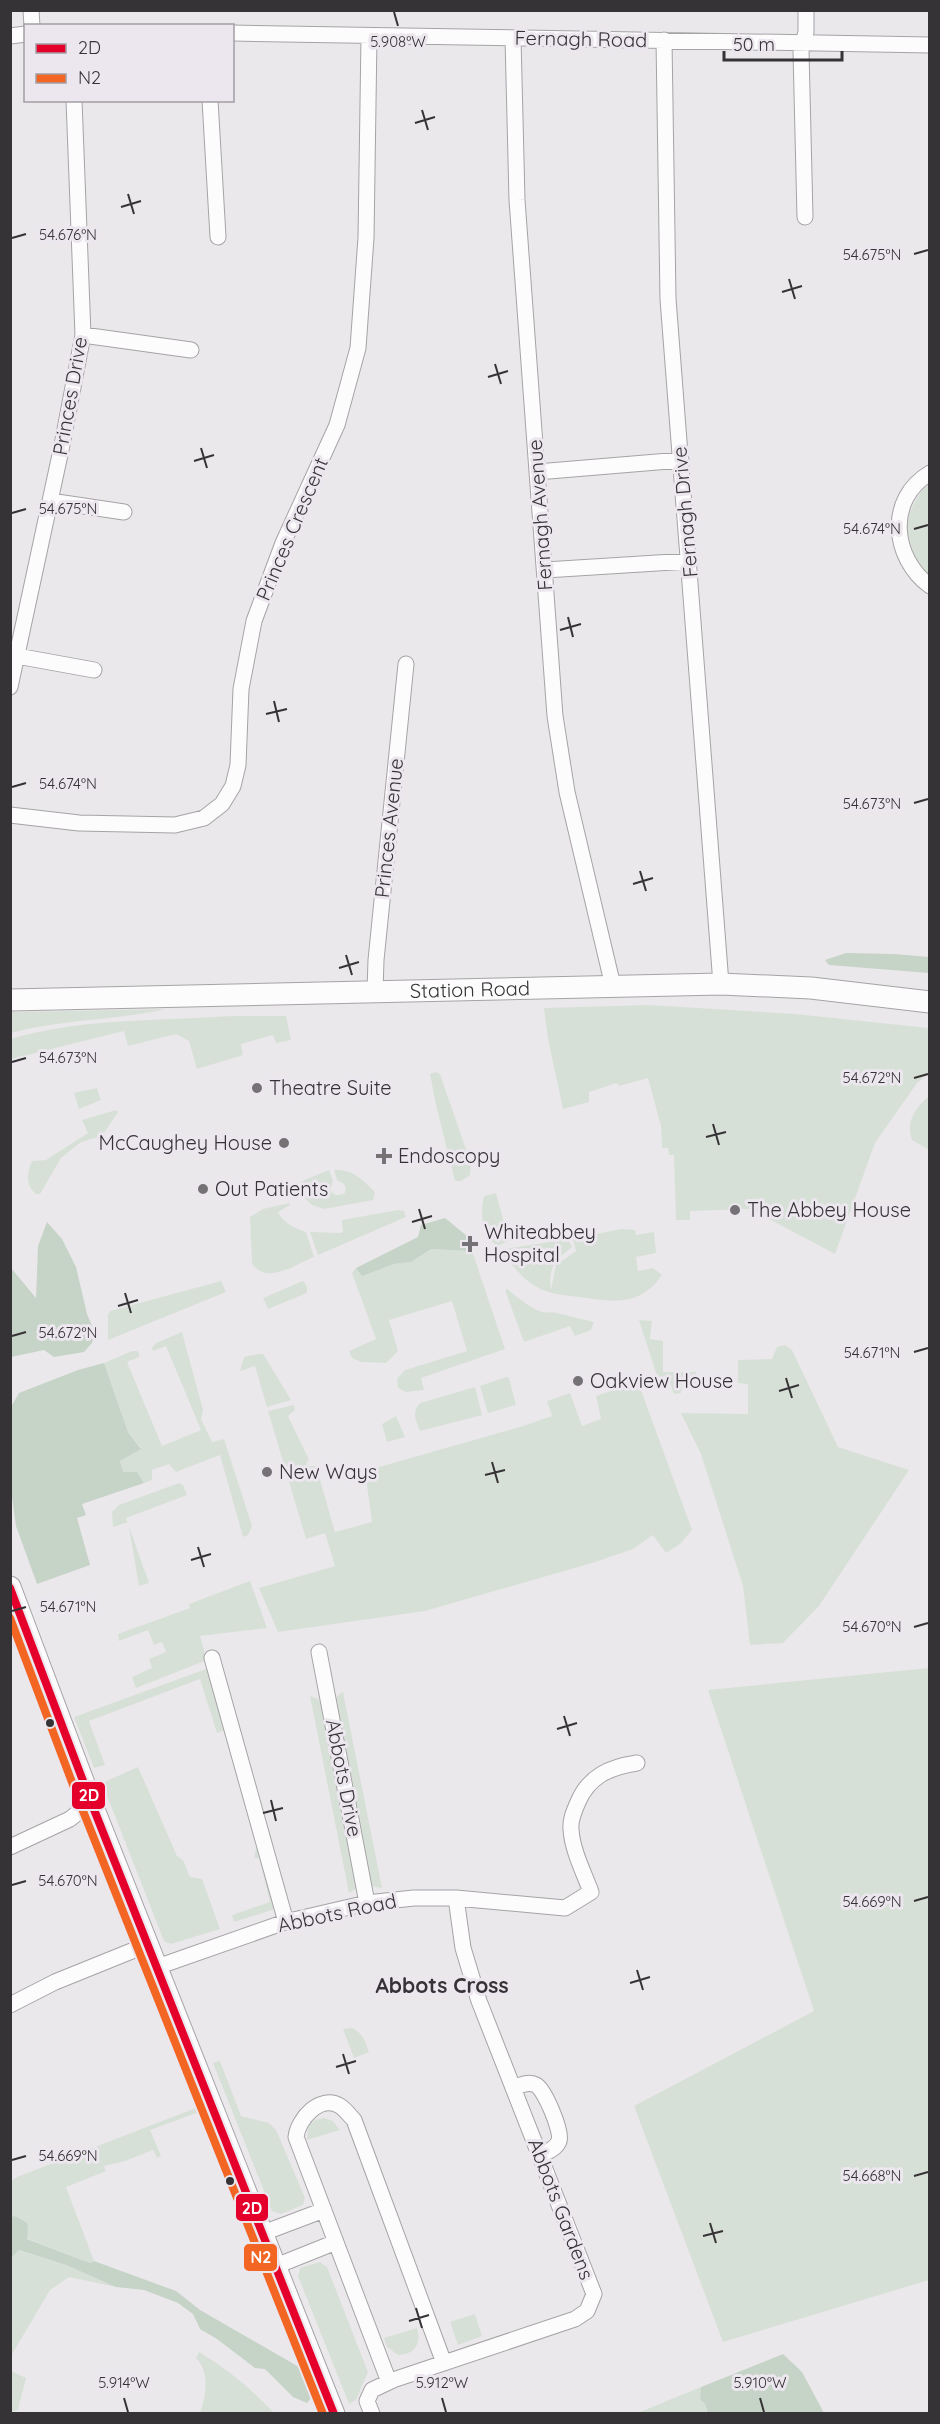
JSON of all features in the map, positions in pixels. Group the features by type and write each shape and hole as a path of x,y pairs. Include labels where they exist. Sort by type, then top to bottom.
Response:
{"main road":[{"name":"Station Road","path":"10,1000 721,984 811,988 930,1002"},
{"path":"10,1587 91,1802 334,2414"}],"street":[{"path":"806,10 804,42 801,51 806,217"},
{"name":"Fernagh Road","path":"234,33 930,45"},
{"name":"Princes Crescent","path":"10,815 79,823 175,825 204,818 222,804 233,786 238,765 241,689 257,610 283,543 337,424 358,348 366,238 369,36"},
{"name":"Fernagh Avenue","path":"513,38 517,200 555,716 565,781 613,986"},
{"name":"Fernagh Drive","path":"664,40 669,299 721,984"},
{"name":"Princes Drive","path":"10,687 83,335 74,102"},
{"path":"210,102 218,237"},
{"path":"83,335 191,350"},
{"path":"537,472 681,460"},
{"path":"930,473 909,491 899,511 898,534 906,558 921,580 930,586"},
{"path":"50,501 124,512"},
{"path":"545,570 689,561"},
{"path":"17,656 94,670"},
{"name":"Princes Avenue","path":"375,991 376,960 406,664"},
{"name":"Abbots Drive","path":"319,1652 367,1903"},
{"path":"212,1658 286,1922"},
{"name":"Abbots Road","path":"157,1967 286,1922 367,1903 414,1898 456,1898 565,1908 591,1892 571,1832 573,1813 586,1786 608,1770 637,1763"},
{"path":"10,1847 70,1819 91,1802"},
{"name":"Abbots Gardens","path":"372,2414 367,2401 372,2390 389,2382 575,2319 588,2311 594,2294 479,2001 463,1948 456,1898"},
{"path":"10,2005 56,1982 149,1944"},
{"path":"513,2088 526,2083 535,2084 542,2089 560,2131 560,2140 554,2148 540,2155"},
{"path":"389,2382 296,2137 302,2118 316,2107 330,2104 339,2106 354,2120 444,2363"},
{"path":"263,2233 324,2210"},
{"path":"276,2266 336,2242"}],"shaded area":[{"path":"929,482 929,580 910,552 906,530 910,512 918,496"},
{"path":"846,953 929,957 929,973 829,965 825,960"},
{"path":"649,1005 795,1014 929,1028 929,1074 917,1083 875,1143 835,1254 750,1209 690,1211 690,1220 676,1220 674,1155 669,1155 668,1148 662,1148 661,1126 648,1078 619,1086 617,1083 589,1092 589,1102 563,1109 548,1039 544,1008"},
{"path":"166,1009 49,1025 11,1033 11,1012"},
{"path":"286,1016 291,1040 276,1043 273,1035 241,1044 243,1055 197,1069 189,1041 176,1034 128,1046 124,1031 11,1059 11,1039 38,1032 120,1021"},
{"path":"436,1072 440,1074 471,1164 470,1175 461,1181 455,1181 436,1105 430,1074"},
{"path":"97,1088 101,1100 79,1109 74,1093"},
{"path":"929,1096 929,1150 912,1140 910,1127 916,1110"},
{"path":"116,1110 118,1112 102,1136 81,1142 61,1158 40,1194 32,1190 28,1178 32,1161 46,1160 88,1133 82,1120"},
{"path":"329,1170 333,1181 330,1190 333,1193 338,1195 345,1193 346,1189 344,1184 337,1180 334,1170 347,1171 357,1176 375,1192 373,1200 324,1209 312,1205 301,1195 300,1182"},
{"path":"496,1193 509,1241 497,1246 488,1236 482,1217 484,1196"},
{"path":"289,1203 290,1205 278,1212 286,1222 306,1232 314,1257 282,1271 265,1273 258,1270 252,1263 250,1217 263,1209"},
{"path":"398,1210 404,1211 406,1217 318,1255 310,1232 340,1233 343,1232 342,1220"},
{"path":"445,1218 467,1236 472,1251 431,1249 411,1262 394,1264 362,1276 356,1268 418,1237 421,1225"},
{"path":"47,1222 62,1239 76,1267 87,1314 95,1333 92,1343 84,1352 54,1357 44,1350 11,1357 11,1268 36,1298 38,1246"},
{"path":"621,1229 635,1230 636,1235 654,1232 656,1253 636,1257 638,1271 653,1268 662,1275 644,1293 625,1300 603,1300 545,1291 525,1279 499,1250 568,1239 572,1247 554,1265 550,1276 551,1290 556,1265 576,1251 573,1239"},
{"path":"431,1249 472,1251 505,1349 421,1378 424,1390 406,1392 398,1388 397,1379 405,1370 467,1351 452,1301 389,1320 398,1351 386,1363 361,1362 352,1358 349,1351 376,1339 352,1273 356,1268 362,1275 394,1264 411,1262"},
{"path":"221,1281 226,1292 108,1340 110,1311"},
{"path":"303,1281 307,1287 307,1293 268,1309 263,1298"},
{"path":"507,1289 541,1311 594,1322 591,1330 575,1336 570,1326 524,1342 505,1290"},
{"path":"639,1320 652,1321 650,1339 663,1341 663,1372 696,1372 696,1383 682,1383 681,1393 674,1394 669,1380 659,1382"},
{"path":"182,1332 203,1410 201,1419 212,1442 224,1439 252,1526 248,1535 243,1537 220,1455 176,1472 169,1464 152,1470 152,1480 144,1483 137,1473 123,1473 120,1461 141,1448 128,1432 104,1363 132,1351 139,1353 139,1357 127,1362 162,1446 201,1430 166,1346 153,1351 152,1348 156,1343"},
{"path":"785,1345 792,1350 838,1447 909,1470 819,1606 783,1643 750,1645 743,1586 701,1454 681,1413 748,1414 748,1384 738,1383 738,1360 772,1359 777,1347"},
{"path":"263,1354 291,1400 267,1407 255,1366 240,1371 244,1357"},
{"path":"104,1363 128,1432 141,1449 120,1461 123,1472 137,1472 144,1483 82,1504 86,1515 77,1518 90,1565 37,1584 16,1526 10,1482 11,1407 19,1393 78,1370"},
{"path":"509,1378 516,1405 488,1413 480,1386"},
{"path":"638,1382 692,1530 680,1544 666,1553 653,1535 633,1549 592,1563 425,1611 278,1632 259,1588 335,1566 325,1533 306,1539 268,1411 294,1405 295,1410 288,1416 309,1460 306,1463 309,1466 316,1466 335,1532 372,1522 365,1471 552,1416 547,1401 570,1393 582,1426 601,1419 596,1396"},
{"path":"475,1387 482,1415 420,1431 415,1413 420,1403"},
{"path":"396,1416 405,1437 387,1442 382,1424"},
{"path":"179,1483 183,1485 187,1495 126,1518 127,1522 113,1527 112,1512 119,1505"},
{"path":"129,1525 149,1583 139,1586"},
{"path":"250,1581 267,1628 200,1636 207,1660 136,1688 132,1677 152,1668 149,1659 166,1652 162,1642 154,1645 148,1630 119,1641 118,1634 190,1608 189,1604"},
{"path":"209,1668 227,1729 217,1733 200,1679 89,1721 105,1765 94,1768 74,1717"},
{"path":"929,1668 929,2280 723,2342 634,2106 814,2011 708,1690"},
{"path":"343,1692 382,1888 371,1886 335,1701 337,1696"},
{"path":"310,1696 318,1699 321,1704 357,1888 349,1893"},
{"path":"138,1767 177,1856 183,1860 190,1877 202,1879 220,1929 171,1944 164,1941 102,1783"},
{"path":"257,1844 275,1909 234,1922 232,1915 270,1902 259,1858 254,1858"},
{"path":"352,2028 361,2035 369,2052 354,2058 343,2029"},
{"path":"220,2061 241,2116 269,2123 276,2130 305,2198 303,2205 281,2214 272,2211 213,2063"},
{"path":"196,2108 199,2112 150,2130 161,2156 157,2158 153,2150 104,2166 106,2171 66,2187 94,2261 90,2263 26,2238 28,2229 15,2216 11,2217 11,2181 17,2177"},
{"path":"324,2118 333,2121 340,2130 307,2140 308,2127 315,2120"},
{"path":"15,2216 27,2223 27,2239 90,2263 94,2261 176,2291 200,2310 299,2367 311,2398 307,2403 293,2397 265,2369 255,2368 200,2329 193,2314 178,2303 144,2290 116,2287 66,2265 19,2250 11,2258 11,2217"},
{"path":"18,2250 66,2265 116,2287 69,2277 50,2290 11,2356 11,2258"},
{"path":"320,2262 327,2267 368,2372 356,2400 349,2404 298,2276 300,2268"},
{"path":"475,2314 482,2336 458,2345 450,2322"},
{"path":"417,2328 418,2343 409,2353 398,2355 387,2347 384,2338"},
{"path":"199,2352 239,2380 274,2413 200,2413 206,2385 203,2370 196,2358"},
{"path":"783,2354 802,2372 824,2413 708,2413 705,2404 700,2399 701,2387"},
{"path":"11,2371 26,2378 18,2410 11,2412"},
{"path":"701,2387 700,2399 705,2404 708,2414 635,2414"}],"transit line":[{"name":"2D","path":"10,1588 91,1802 334,2414"},
{"name":"N2","path":"10,1618 81,1806 323,2414"}],"place":[{"name":"Theatre Suite","path":"257,1088"},
{"name":"McCaughey House","path":"284,1143"},
{"name":"Endoscopy","path":"384,1156"},
{"name":"Out Patients","path":"203,1189"},
{"name":"The Abbey House","path":"735,1210"},
{"name":"Whiteabbey Hospital","path":"470,1244"},
{"name":"Oakview House","path":"578,1381"},
{"name":"New Ways","path":"267,1472"}],"district":[{"name":"Abbots Cross","path":"442,1986"}]}
